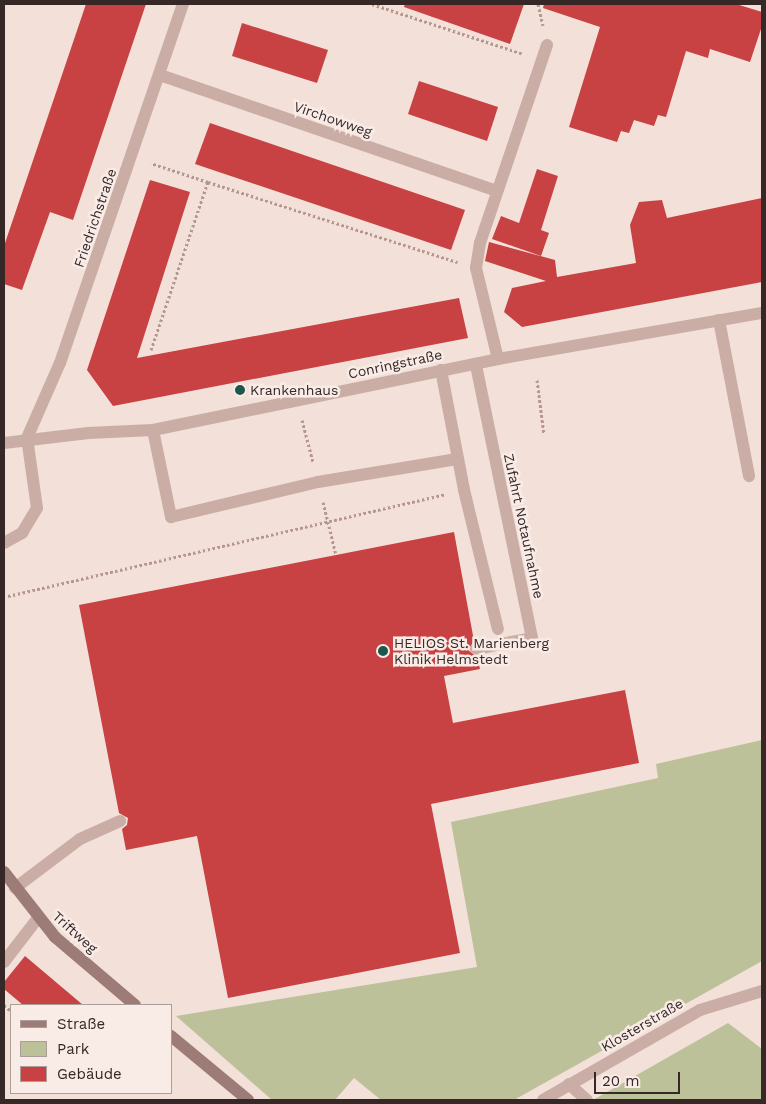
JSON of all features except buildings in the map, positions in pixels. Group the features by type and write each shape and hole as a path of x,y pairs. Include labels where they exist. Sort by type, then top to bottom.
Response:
{"main road":[{"name":"Triftweg","path":"4,872 38,918 55,937 134,1004"},
{"path":"172,1037 248,1100"}],"street":[{"name":"Friedrichstraße","path":"27,438 60,363 183,4"},
{"path":"498,359 476,268 480,243 547,45"},
{"name":"Virchowweg","path":"160,75 497,191"},
{"name":"Conringstraße","path":"4,443 27,438 153,430 498,359 762,313"},
{"path":"719,320 749,476"},
{"name":"Zufahrt Notaufnahme","path":"476,364 532,638 476,649"},
{"path":"441,370 464,490 498,629"},
{"path":"153,430 171,517 318,482 457,458"},
{"path":"4,543 22,533 37,508 27,438"},
{"path":"15,888 80,839 120,821"},
{"path":"4,962 38,918"},
{"name":"Klosterstraße","path":"543,1100 700,1010 762,991"},
{"path":"569,1084 587,1100"}],"path":[{"path":"372,4 542,61"},
{"path":"131,157 476,268"},
{"path":"151,350 208,182"},
{"path":"537,380 544,435"},
{"path":"8,596 464,490"}],"green space":[{"path":"762,740 762,961 514,1100 381,1100 354,1078 335,1100 272,1100 176,1016 477,967 451,822 658,778 656,764"},
{"path":"728,1023 762,1049 762,1100 593,1100"}],"place":[{"name":"Krankenhaus","path":"240,390"},
{"name":"HELIOS St. Marienberg Klinik Helmstedt","path":"383,651"}]}
